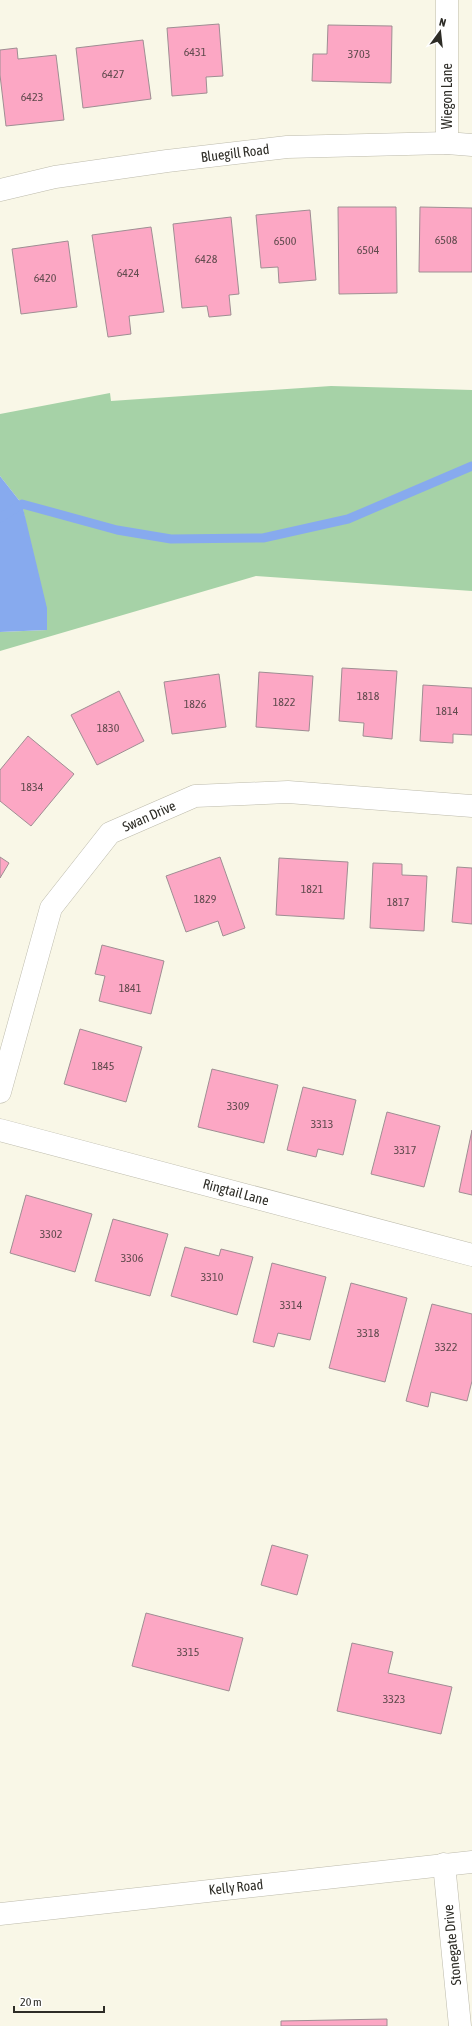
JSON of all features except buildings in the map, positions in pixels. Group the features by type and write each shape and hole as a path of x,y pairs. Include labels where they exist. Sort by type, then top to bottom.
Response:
{"street":[{"name":"Wiegon Lane","path":"447,0 447,143"},
{"name":"Bluegill Road","path":"0,190 55,177 287,147 447,143 472,145"},
{"name":"Swan Drive","path":"0,1092 52,908 110,834 194,796 288,792 472,806"},
{"name":"Ringtail Lane","path":"0,1130 472,1255"},
{"name":"Kelly Road","path":"0,1914 472,1862"},
{"name":"Stonegate Drive","path":"444,1864 460,2026"}],"green space":[{"path":"331,386 472,390 472,591 256,576 0,651 0,632 47,630 22,504 0,476 0,414 110,393 111,401"}],"water":[{"path":"0,476 22,504 47,608 47,630 0,632"}],"waterway":[{"path":"0,518 22,504 117,530 171,539 263,538 348,519 472,466"}]}
